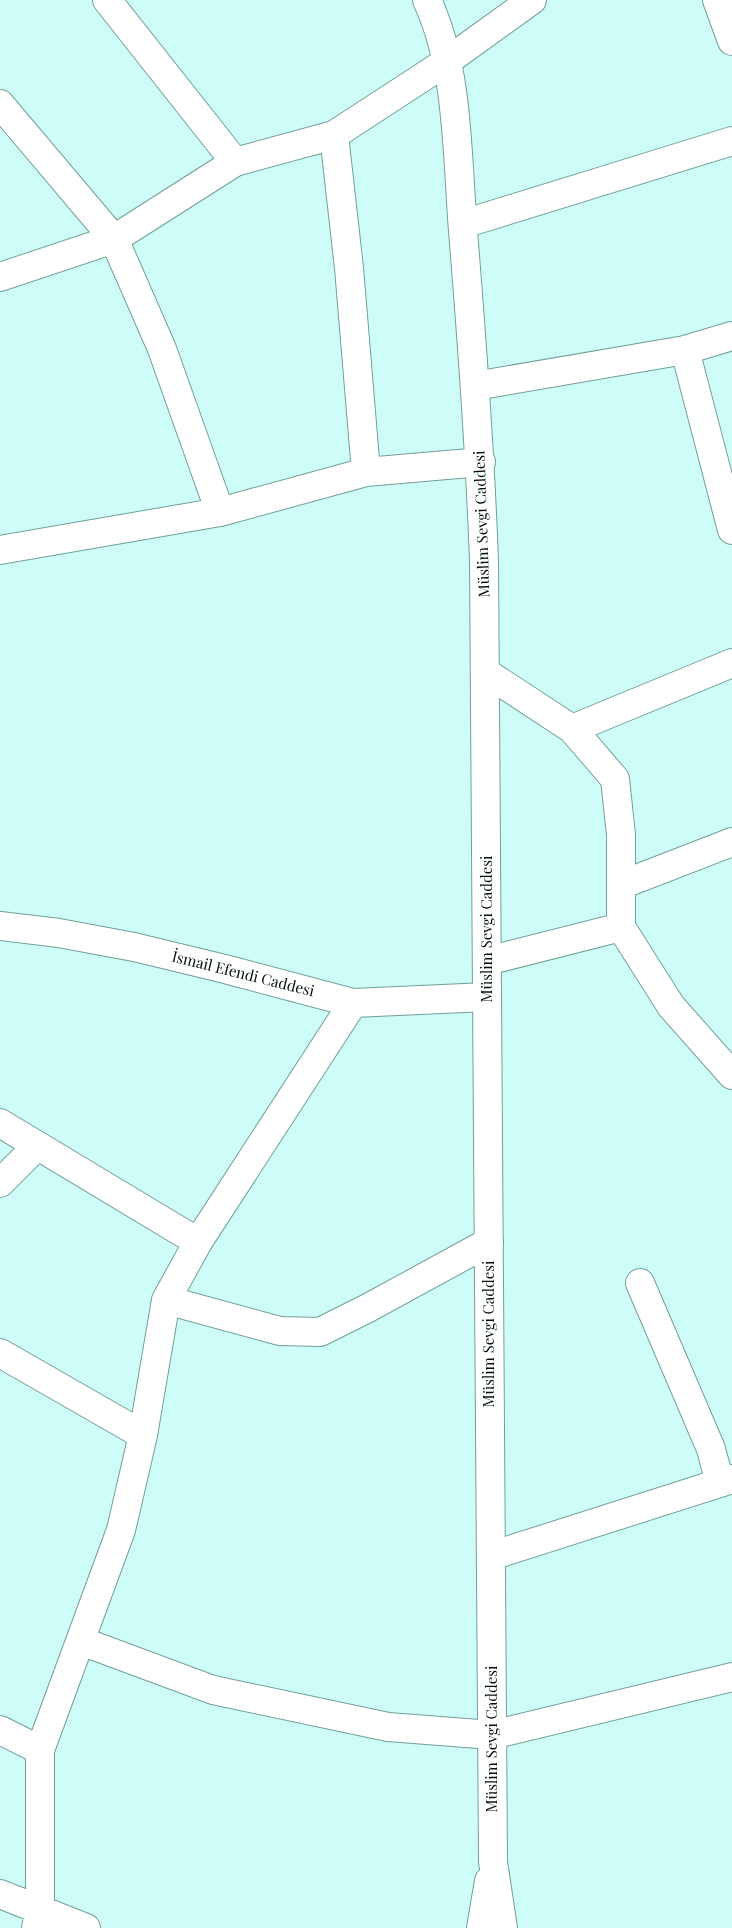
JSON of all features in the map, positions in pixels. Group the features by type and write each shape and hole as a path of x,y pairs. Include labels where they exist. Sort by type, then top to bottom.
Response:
{"street":[{"path":"107,0 235,162"},
{"name":"Müslim Sevgi Caddesi","path":"427,0 440,36 452,96 481,462 485,672 493,1862 503,1928"},
{"path":"0,277 114,239 235,162 334,135 446,62 532,0"},
{"path":"717,0 732,41"},
{"path":"0,104 114,239 162,349 220,512"},
{"path":"334,135 366,472"},
{"path":"462,224 732,141"},
{"path":"475,386 685,350 732,336"},
{"path":"685,350 732,530"},
{"path":"0,550 220,512 366,472 481,462"},
{"path":"572,729 732,662"},
{"path":"485,672 572,729 615,779 621,835 621,928 671,1006 732,1075"},
{"path":"621,885 732,842"},
{"name":"İsmail Efendi Caddesi","path":"0,926 59,933 134,948 353,1002 487,997"},
{"path":"487,961 621,928"},
{"path":"37,1922 40,1750 122,1530 143,1435 166,1300 198,1242 353,1002"},
{"path":"0,1123 198,1242"},
{"path":"0,1183 37,1146"},
{"path":"166,1300 280,1330 320,1332 489,1242"},
{"path":"491,1556 726,1481 640,1282"},
{"path":"0,1353 143,1435"},
{"path":"81,1641 213,1690 388,1727 492,1736 732,1677"},
{"path":"0,1730 40,1750"},
{"name":"Müslim Sevgi Caddesi","path":"481,1928 493,1862"},
{"path":"0,1894 37,1922 86,1928"}]}
